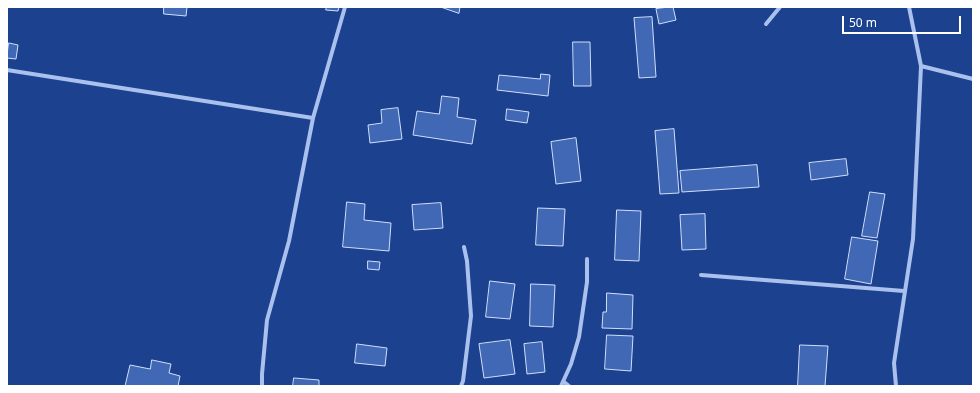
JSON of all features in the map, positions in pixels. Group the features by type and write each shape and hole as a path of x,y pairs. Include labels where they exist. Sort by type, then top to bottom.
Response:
{"street":[{"path":"262,386 267,320 290,241 313,118 346,7"},
{"path":"766,24 780,7"},
{"path":"896,386 894,363 913,239 920,66 910,7"},
{"path":"920,66 973,79"},
{"path":"7,70 313,118"},
{"path":"461,386 463,381 470,316 467,261 464,248"},
{"path":"569,386 562,384 571,364 579,337 587,282 586,259"},
{"path":"701,275 904,291"}],"building":[{"path":"164,7 187,7 186,16 164,14"},
{"path":"327,7 339,7 338,11 326,10"},
{"path":"441,7 460,7 459,13"},
{"path":"673,7 676,20 659,24 656,9"},
{"path":"652,17 656,77 639,78 634,18"},
{"path":"573,42 590,42 591,86 574,86"},
{"path":"9,43 18,45 16,59 7,58"},
{"path":"541,74 550,75 548,96 497,90 499,75 540,79"},
{"path":"442,96 459,98 457,117 476,120 472,144 413,135 417,111 439,114"},
{"path":"398,108 402,139 370,143 368,125 382,123 381,110"},
{"path":"507,109 529,112 527,123 506,120"},
{"path":"674,129 679,193 660,194 655,131"},
{"path":"576,138 581,181 556,184 551,142"},
{"path":"846,159 848,175 811,180 809,163"},
{"path":"757,165 759,187 682,192 680,171"},
{"path":"870,192 885,194 877,238 862,236"},
{"path":"347,202 365,204 364,220 391,223 389,251 343,247"},
{"path":"441,203 443,228 414,230 412,205"},
{"path":"538,208 565,209 563,246 536,245"},
{"path":"617,210 641,211 639,261 615,260"},
{"path":"705,214 706,249 682,250 680,215"},
{"path":"852,237 878,241 871,284 845,279"},
{"path":"368,261 380,262 379,270 368,269"},
{"path":"490,281 515,284 510,319 486,317"},
{"path":"531,284 555,285 553,327 530,326"},
{"path":"607,293 633,295 632,329 602,328 603,312 606,312"},
{"path":"607,335 633,336 631,371 605,369"},
{"path":"510,340 515,374 484,378 479,344"},
{"path":"542,342 545,372 527,374 524,344"},
{"path":"357,344 387,348 385,366 355,363"},
{"path":"800,345 828,346 825,386 798,386"},
{"path":"152,360 171,364 169,373 180,376 178,386 125,386 130,365 150,369"},
{"path":"294,378 319,380 319,386 293,386"}]}
